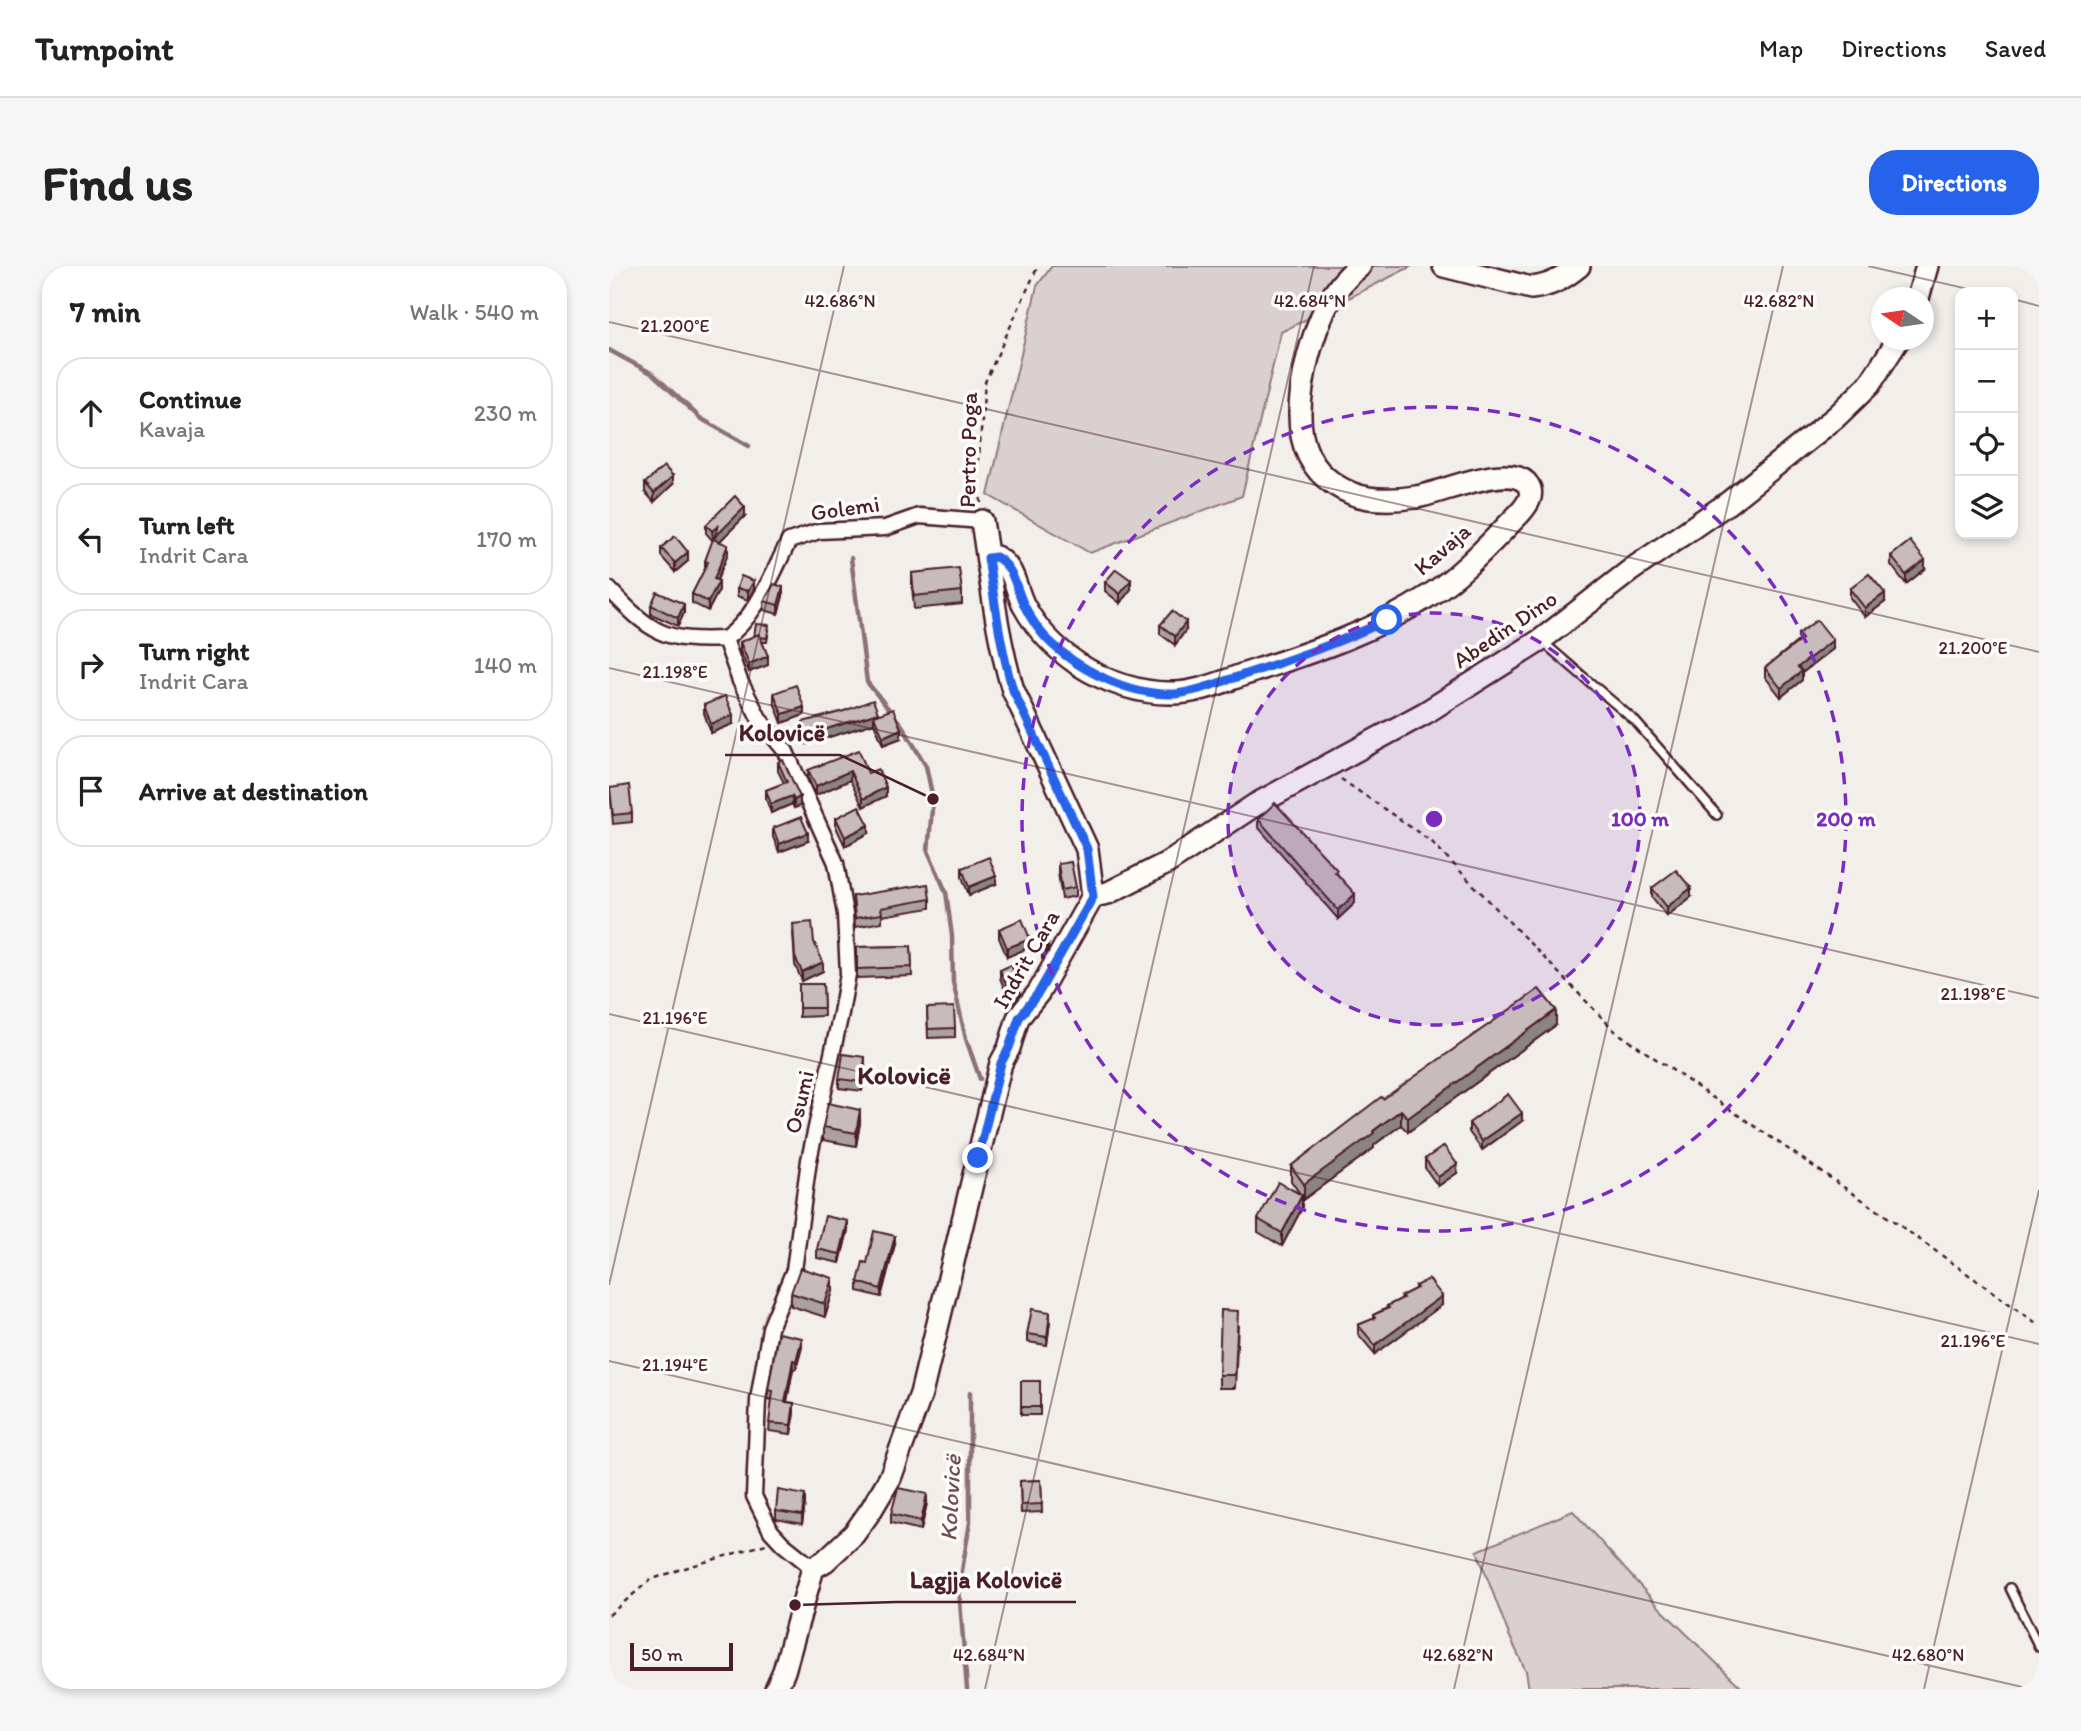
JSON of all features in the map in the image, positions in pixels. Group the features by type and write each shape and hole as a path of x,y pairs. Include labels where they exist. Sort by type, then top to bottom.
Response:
{"street":[{"name":"Kavaja","path":"988,558 996,557 1010,568 1024,606 1045,637 1060,650 1094,673 1119,684 1158,693 1176,694 1197,690 1317,651 1387,620 1454,578 1529,502 1531,493 1528,485 1521,479 1501,475 1415,498 1353,494 1319,470 1308,453 1300,432 1298,416 1301,385 1315,330 1321,314 1332,298 1360,266"},
{"path":"1444,266 1531,288 1546,287 1558,282 1579,266"},
{"path":"1921,287 1927,266"},
{"name":"Abedin Dino","path":"1093,897 1108,893 1167,863 1255,805 1425,713 1541,640 1631,570 1728,503 1836,417 1870,385 1892,350"},
{"name":"Golemi","path":"727,642 752,614 789,541 820,531 885,528 919,516 982,521"},
{"path":"982,521 1002,648 1010,680 1087,849 1093,897"},
{"path":"609,589 648,626 673,638 727,642"},
{"name":"Osumi","path":"727,642 740,681 760,720 786,752 837,863 845,914 848,974 809,1160 794,1270 770,1328 758,1400 754,1496 771,1531 813,1567"},
{"name":"Indrit Cara","path":"813,1567 825,1561 853,1534 890,1478 921,1394 1001,1063 1019,1018 1039,992 1093,897"},
{"path":"776,1689 784,1671 813,1567"}],"lane":[{"path":"1541,640 1635,721 1717,815"},
{"path":"2010,1588 2039,1647"}],"path":[{"name":"Pertro Poga","path":"982,521 978,469 985,382 1038,266"},
{"path":"1341,779 1432,842 1615,1031 1895,1222 2039,1325"},
{"path":"609,1615 650,1580 779,1539"}],"shaded area":[{"path":"1052,266 1412,266 1281,332 1242,496 1090,553 988,495 1037,286"},
{"path":"1573,1511 1660,1608 1743,1689 1529,1689 1526,1671 1509,1635 1477,1551"}],"building":[{"path":"664,466 673,476 654,493 645,483"},
{"path":"735,496 745,507 714,538 719,525 712,531 706,525"},
{"path":"675,536 688,552 675,563 661,548"},
{"path":"713,539 728,545 714,579 719,581 708,602 692,594 708,562 705,561"},
{"path":"1910,541 1925,560 1906,575 1891,556"},
{"path":"959,568 962,591 914,596 912,573"},
{"path":"1116,569 1131,580 1120,594 1105,582"},
{"path":"1869,574 1885,593 1865,608 1850,589"},
{"path":"741,576 754,581 748,591 737,588"},
{"path":"774,584 783,587 778,605 764,601"},
{"path":"657,592 684,604 678,618 651,605"},
{"path":"1172,611 1186,622 1175,636 1160,625"},
{"path":"1817,620 1833,640 1798,667 1802,671 1781,688 1765,668 1802,639 1798,634"},
{"path":"756,624 769,625 767,638 760,637 759,634 754,636"},
{"path":"759,634 768,656 749,664 740,642"},
{"path":"796,685 804,707 782,714 774,693"},
{"path":"725,696 733,715 711,724 704,705"},
{"path":"873,700 878,713 807,735 803,722"},
{"path":"893,709 901,729 883,737 874,716"},
{"path":"859,750 868,773 878,769 886,787 863,799 850,771 816,786 808,770"},
{"path":"783,760 800,797 794,800 792,796 771,804 766,790 787,782 778,762"},
{"path":"629,785 632,813 613,815 610,788"},
{"path":"1275,803 1337,870 1335,872 1355,894 1338,910 1258,819"},
{"path":"859,806 869,825 845,837 836,818"},
{"path":"801,817 808,833 779,844 773,828"},
{"path":"989,857 996,876 969,887 962,868"},
{"path":"1071,862 1076,887 1062,890 1058,864"},
{"path":"1676,870 1691,888 1667,907 1652,888"},
{"path":"928,884 930,899 881,908 882,914 855,918 853,896"},
{"path":"1022,919 1030,939 1007,948 999,929"},
{"path":"812,922 814,942 823,962 802,972 795,957 793,924"},
{"path":"1048,945 1042,956 1038,949"},
{"path":"911,946 912,967 857,969 857,947"},
{"path":"1011,965 1020,986 1011,997 1000,970"},
{"path":"799,984 823,984 824,1008 799,1008"},
{"path":"1539,989 1556,1010 1408,1118 1401,1110 1304,1184 1291,1166 1381,1097 1383,1099"},
{"path":"954,1007 955,1028 928,1029 927,1008"},
{"path":"843,1054 865,1057 862,1082 839,1079"},
{"path":"1508,1094 1522,1113 1482,1141 1469,1123"},
{"path":"828,1103 860,1110 856,1133 823,1127"},
{"path":"1444,1146 1457,1164 1438,1177 1425,1159"},
{"path":"1278,1182 1302,1195 1282,1233 1258,1219"},
{"path":"825,1216 848,1221 840,1254 817,1249"},
{"path":"874,1231 895,1236 881,1289 858,1282 863,1262 867,1263"},
{"path":"800,1268 833,1278 825,1304 791,1293"},
{"path":"1429,1279 1442,1296 1375,1345 1358,1325 1375,1318 1373,1315 1389,1308 1387,1306"},
{"path":"1032,1309 1050,1312 1047,1337 1027,1334"},
{"path":"1221,1310 1238,1311 1235,1375 1219,1375"},
{"path":"778,1333 802,1338 796,1361 793,1360 785,1402 794,1403 791,1425 769,1423 773,1391 768,1390"},
{"path":"1021,1381 1040,1381 1040,1407 1021,1407"},
{"path":"1041,1480 1042,1504 1021,1505 1020,1481"},
{"path":"898,1488 927,1494 921,1521 891,1514"},
{"path":"778,1490 805,1495 802,1515 776,1511"}],"waterway":[{"name":"Kolovicë","path":"609,350 653,374 700,418 749,446"},
{"name":"Kolovicë","path":"851,558 867,682 903,727 926,766 933,799 928,851 946,892 952,936 953,982 966,1039 980,1079"},
{"name":"Kolovicë","path":"967,1689 959,1589 970,1522 970,1392"}],"place":[{"name":"Kolovicë","path":"933,799"},
{"name":"Lagjja Kolovicë","path":"795,1605"}],"district":[{"name":"Kolovicë","path":"904,1075"}],"route":[{"path":"978,1158 1001,1063 1019,1018 1039,992 1093,897 1087,849 1013,690 1002,648 988,558 996,557 1010,568 1024,606 1045,637 1060,650 1094,673 1119,684 1158,693 1176,694 1197,690 1317,651 1387,620"}]}
